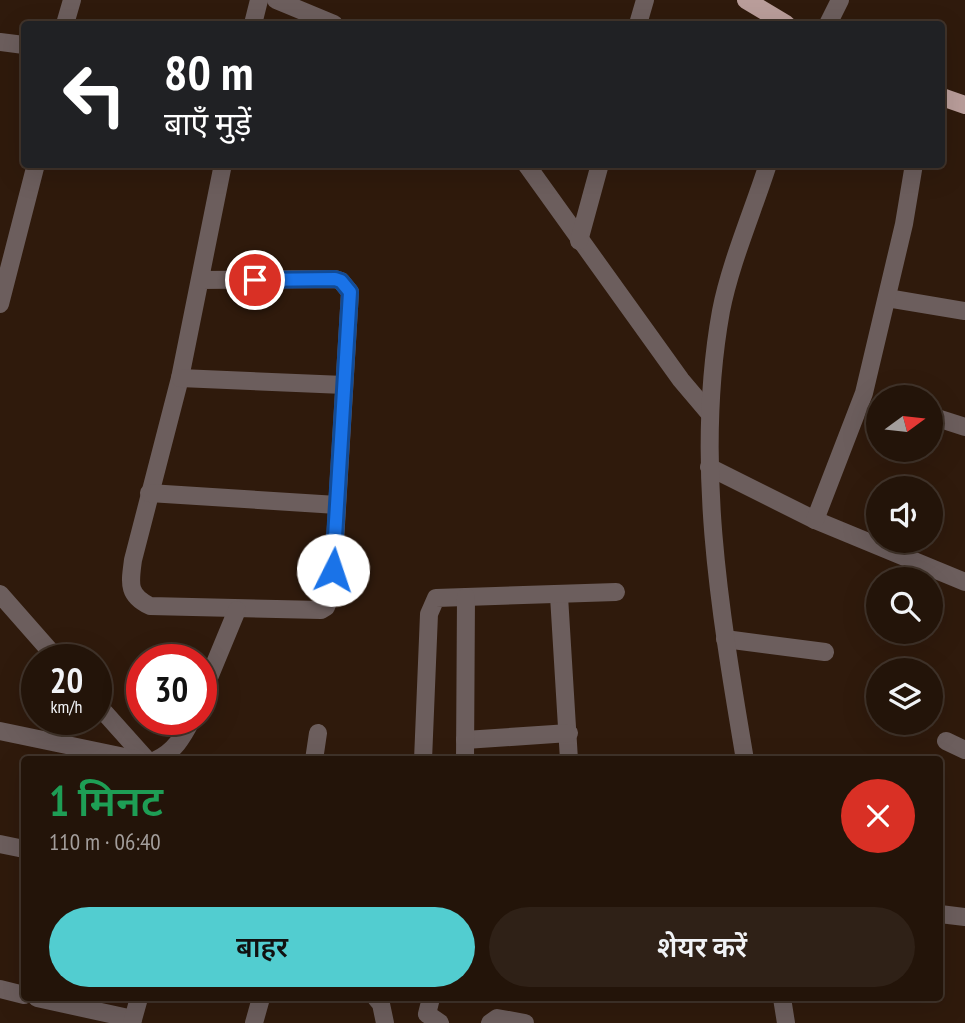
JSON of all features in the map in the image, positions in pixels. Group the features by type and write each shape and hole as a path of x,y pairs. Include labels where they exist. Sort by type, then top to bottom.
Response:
{"main road":[{"path":"747,0 781,21"},
{"path":"945,98 965,104"}],"street":[{"path":"66,21 72,0"},
{"path":"254,21 259,0"},
{"path":"276,0 327,21"},
{"path":"639,21 645,0"},
{"path":"830,21 840,0"},
{"path":"0,42 21,45"},
{"path":"0,304 28,205 35,168"},
{"path":"201,280 341,281 351,299 332,592 327,607 308,611 150,606 133,595 130,582 133,560 180,378 222,168"},
{"path":"529,168 579,241 709,412"},
{"path":"579,241 599,168"},
{"path":"744,756 725,639 709,467 709,412 722,310 767,168"},
{"path":"873,385 913,168"},
{"path":"887,298 965,311"},
{"path":"180,378 344,385"},
{"path":"815,520 866,407"},
{"path":"943,420 965,428"},
{"path":"709,467 815,520 965,582"},
{"path":"149,493 337,505"},
{"path":"423,756 429,614 436,598 615,593"},
{"path":"0,594 44,644"},
{"path":"559,596 569,756"},
{"path":"465,756 466,597"},
{"path":"217,658 237,610"},
{"path":"725,639 825,652"},
{"path":"112,721 143,756"},
{"path":"0,731 120,756"},
{"path":"315,756 318,733"},
{"path":"465,740 569,733"},
{"path":"165,756 183,735"},
{"path":"946,741 965,750"},
{"path":"0,844 21,848"},
{"path":"943,914 965,917"},
{"path":"0,989 21,994"},
{"path":"49,1001 132,1021 138,1001"},
{"path":"254,1023 260,1001"},
{"path":"380,1001 385,1023"},
{"path":"430,1001 427,1014 440,1023"},
{"path":"782,1001 786,1023"},
{"path":"490,1023 497,1018 525,1023"}],"route":[{"path":"255,280 335,279 341,281 350,292 333,570"}]}
